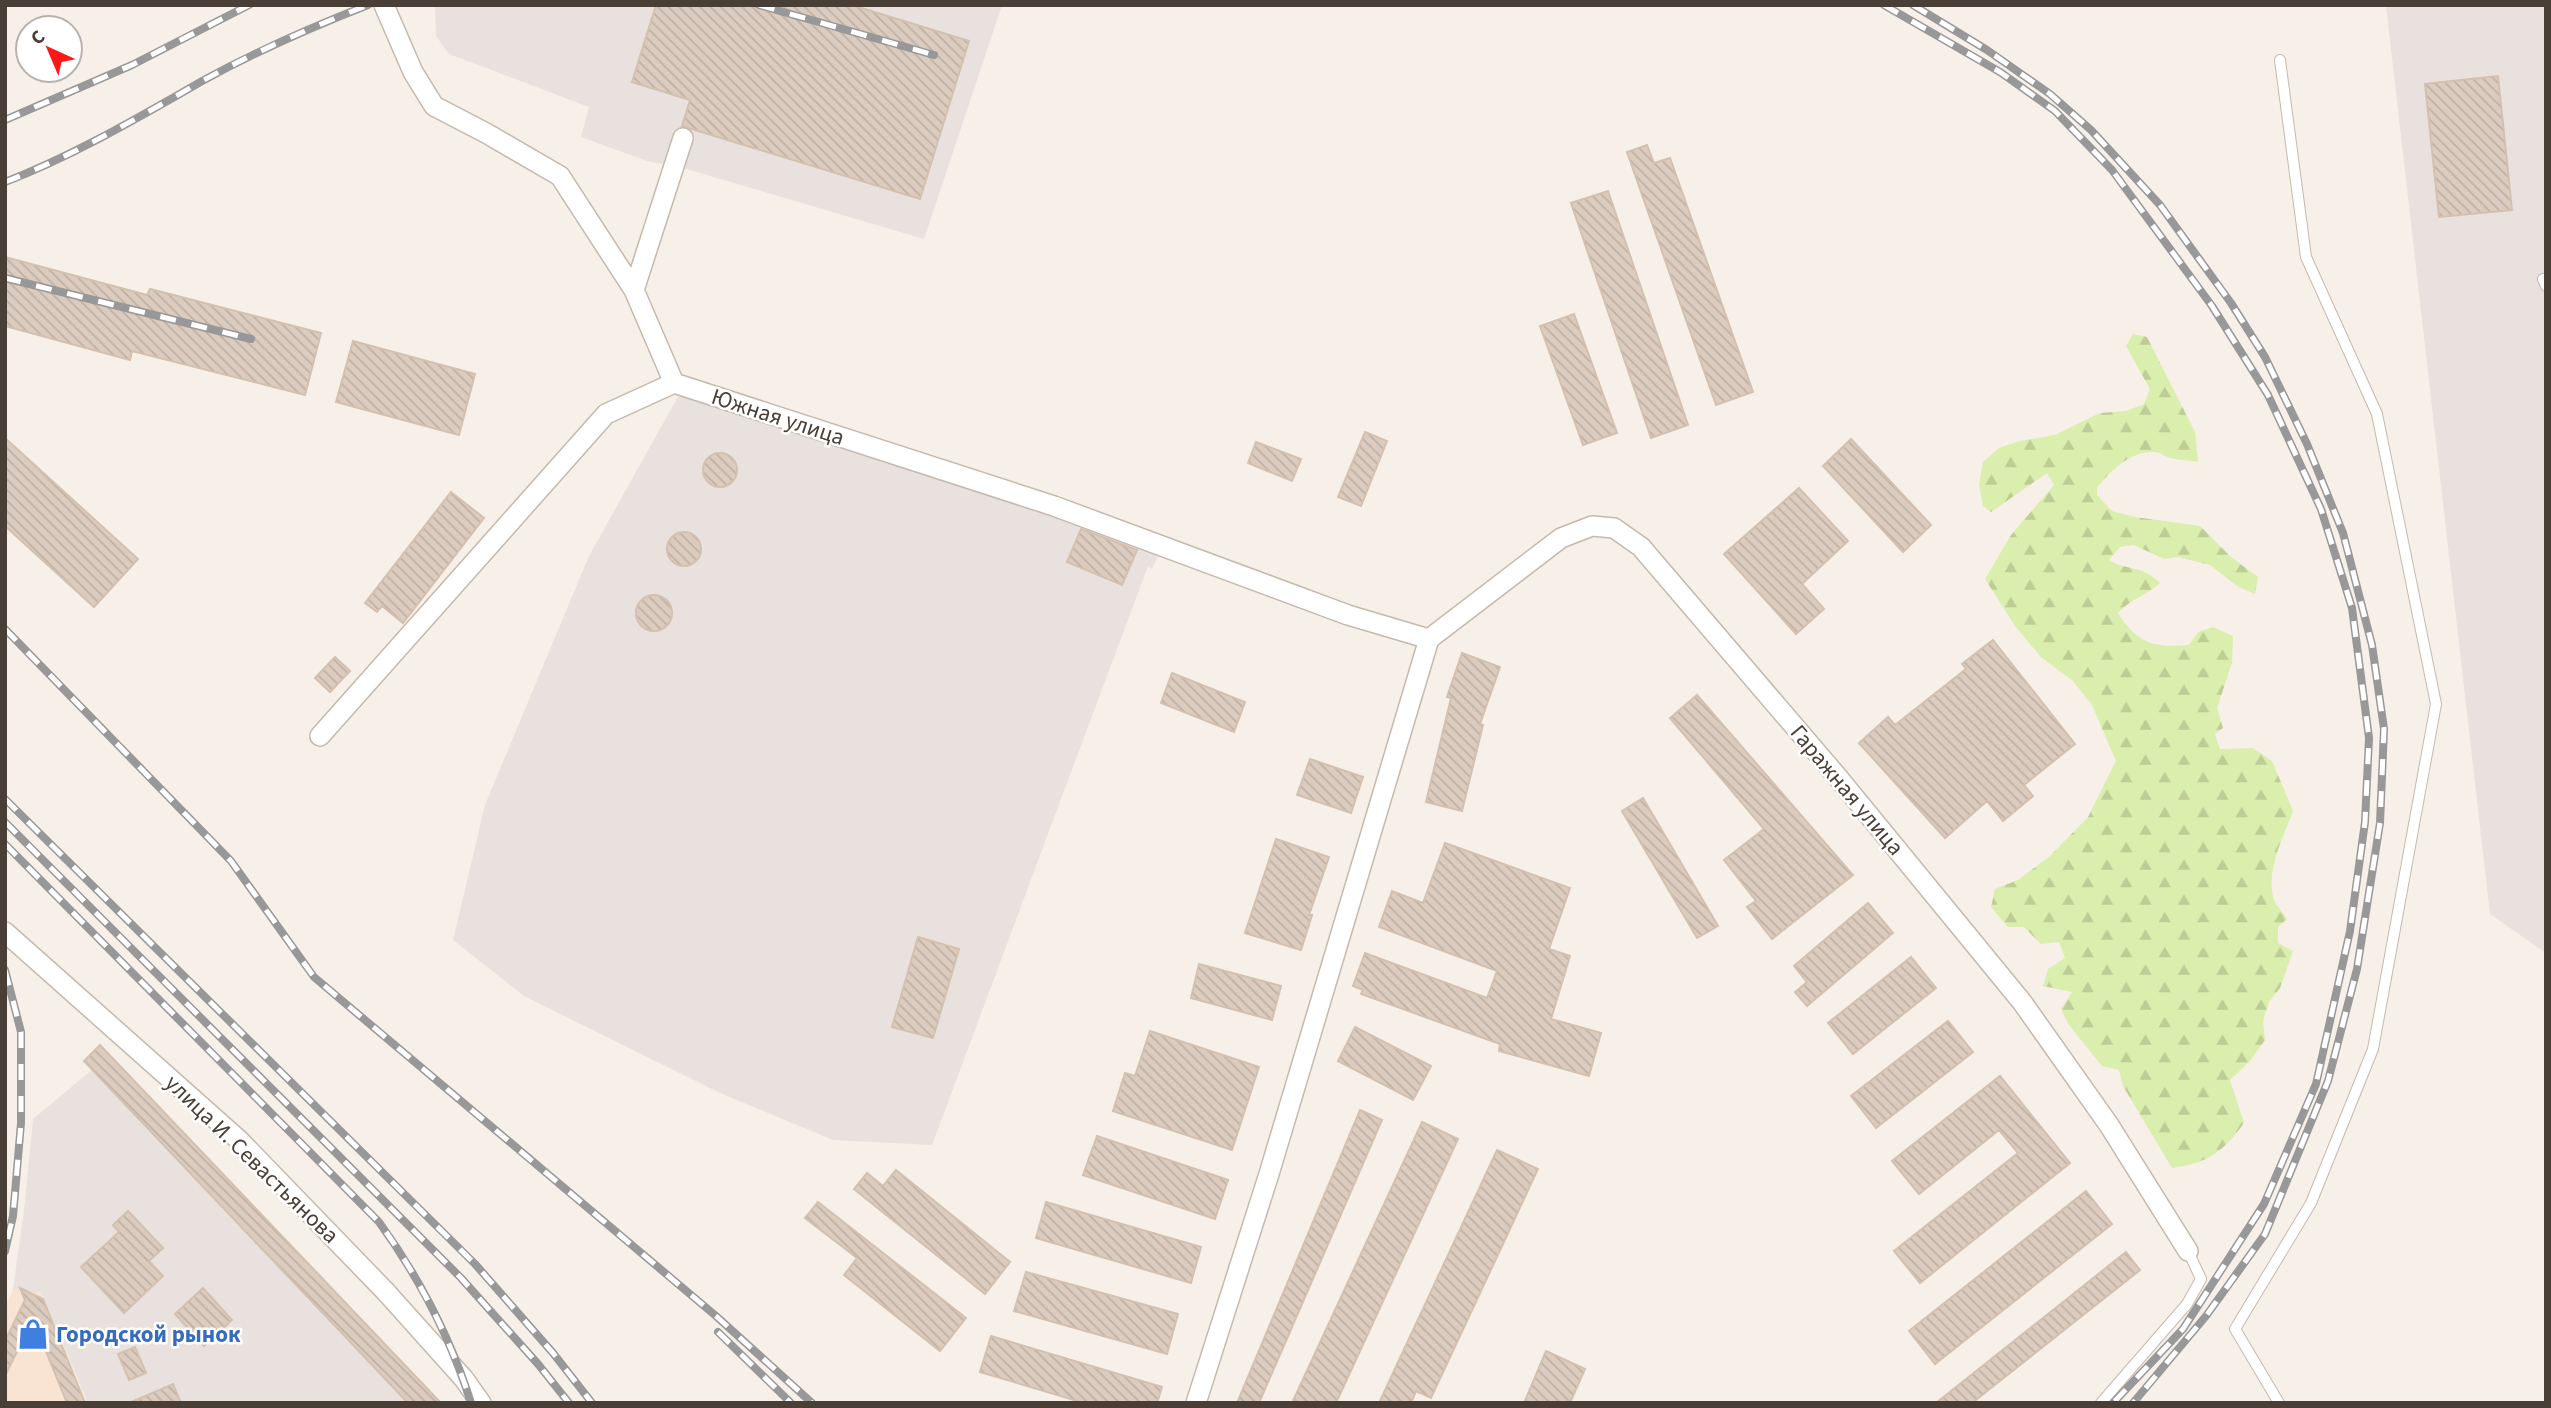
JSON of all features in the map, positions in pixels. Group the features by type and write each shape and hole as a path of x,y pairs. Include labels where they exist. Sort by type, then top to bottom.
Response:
{"street":[{"path":"320,736 606,414 674,383 635,290 560,176 433,106 413,72 384,5"},
{"path":"635,290 683,138"},
{"name":"Южная улица","path":"674,383 1054,506 1348,615 1429,639"},
{"name":"Гаражная улица","path":"1429,639 1561,538 1592,526 1614,528 1641,547 1836,775 2022,1002 2109,1125 2188,1251"},
{"path":"1196,1403 1269,1174 1429,639"},
{"name":"улица И. Севастьянова","path":"5,932 239,1140 386,1292 464,1379 481,1403"}],"lane":[{"path":"2279,1403 2235,1329 2311,1203 2373,1049 2436,704 2377,414 2306,257 2280,60"},
{"path":"2101,1403 2187,1304 2201,1279 2188,1251"}],"shaded area":[{"path":"435,5 1002,5 924,239 683,168 647,161 581,137 589,107 449,54 436,36"},
{"path":"2386,5 2546,5 2546,953 2490,914"},
{"path":"689,377 1014,486 1161,549 1152,569 1148,566 932,1145 833,1140 720,1093 524,996 453,940 485,805 589,556"},
{"path":"105,1059 409,1403 88,1403 41,1293 13,1290 33,1119"},
{"name":"Городской рынок","path":"13,1290 41,1293 87,1403 5,1403 5,1306"}],"green space":[{"path":"2133,334 2147,337 2195,432 2198,462 2170,458 2156,452 2137,455 2109,474 2097,487 2097,495 2112,511 2200,526 2231,557 2258,577 2255,594 2237,586 2210,565 2178,557 2164,559 2134,545 2120,547 2109,560 2147,573 2160,583 2118,613 2140,638 2166,646 2189,645 2198,632 2213,627 2233,636 2232,663 2217,708 2223,728 2215,734 2220,749 2253,748 2272,761 2293,811 2273,866 2272,889 2274,900 2287,919 2278,927 2278,943 2293,951 2280,988 2269,1002 2263,1021 2265,1040 2250,1061 2230,1080 2244,1123 2229,1142 2214,1154 2195,1163 2172,1168 2123,1086 2119,1070 2102,1066 2069,1025 2061,1009 2072,992 2043,986 2048,969 2065,958 2059,942 2041,944 2024,927 2008,927 1991,907 1995,889 2018,880 2050,856 2088,817 2116,761 2092,705 2073,681 2041,657 2015,626 1985,579 2011,535 2054,485 2047,473 1991,512 1983,506 1979,485 1983,462 1999,448 2055,435 2100,413 2126,411 2144,404 2150,389 2126,346"}],"building":[{"path":"656,5 852,5 969,41 920,199 682,126 690,100 632,82"},
{"path":"2498,76 2512,210 2439,217 2425,84"},
{"path":"1647,145 1654,163 1670,158 1753,392 1716,405 1627,152"},
{"path":"1608,191 1688,425 1651,438 1571,203"},
{"path":"5,257 147,295 150,289 321,333 305,395 132,351 130,360 5,326"},
{"path":"1574,314 1617,433 1583,445 1540,326"},
{"path":"353,341 475,374 459,435 336,402"},
{"path":"1365,432 1387,441 1361,506 1338,497"},
{"path":"5,438 138,559 94,607 5,526"},
{"path":"1851,439 1931,525 1903,552 1823,466"},
{"path":"1256,442 1301,459 1292,481 1248,463"},
{"path":"720,453 732,458 737,470 732,482 720,487 708,482 703,470 708,458"},
{"path":"1799,488 1848,541 1802,584 1824,609 1796,634 1724,554"},
{"path":"451,492 484,518 403,623 382,606 377,612 365,603"},
{"path":"1081,529 1137,550 1122,585 1067,562"},
{"path":"684,532 696,537 701,549 696,561 684,566 672,561 667,549 672,537"},
{"path":"654,595 666,601 672,613 666,625 654,631 642,625 636,613 642,601"},
{"path":"1993,640 2075,744 2024,785 2033,796 2003,821 1987,801 1945,838 1859,743 1888,717 1895,725 1966,669 1962,664"},
{"path":"1462,653 1500,667 1480,724 1483,725 1462,811 1426,802 1451,698 1447,697"},
{"path":"335,657 350,671 330,692 315,678"},
{"path":"1172,673 1245,702 1234,732 1161,703"},
{"path":"1697,695 1853,875 1772,939 1747,907 1756,901 1724,860 1764,829 1670,718"},
{"path":"1310,759 1363,777 1351,813 1297,795"},
{"path":"1643,798 1718,926 1697,938 1622,811"},
{"path":"1276,839 1329,857 1309,915 1312,915 1301,950 1245,933"},
{"path":"1445,843 1570,888 1549,949 1570,956 1551,1019 1601,1033 1589,1076 1499,1051 1500,1044 1361,994 1363,990 1353,986 1365,953 1487,998 1497,971 1379,927 1392,891 1423,903"},
{"path":"1868,903 1893,933 1807,1006 1795,992 1807,982 1794,966"},
{"path":"918,937 959,949 933,1038 892,1027"},
{"path":"1911,957 1936,988 1853,1054 1828,1023"},
{"path":"1199,964 1281,986 1272,1020 1191,998"},
{"path":"1948,1021 1973,1052 1876,1128 1851,1096"},
{"path":"1355,1027 1431,1066 1413,1100 1338,1061"},
{"path":"1150,1031 1259,1067 1232,1150 1113,1111 1125,1073 1135,1076"},
{"path":"100,1045 441,1403 408,1403 84,1061"},
{"path":"2000,1076 2070,1163 1920,1283 1894,1251 2018,1153 1999,1130 1919,1194 1892,1161"},
{"path":"1360,1110 1382,1120 1259,1403 1237,1403"},
{"path":"1422,1122 1458,1139 1336,1403 1292,1403"},
{"path":"1097,1136 1228,1180 1215,1219 1083,1175"},
{"path":"1497,1150 1538,1169 1431,1398 1416,1391 1411,1403 1379,1403"},
{"path":"896,1170 1010,1262 985,1294 854,1189 867,1173 883,1186"},
{"path":"2086,1191 2112,1224 1935,1364 1909,1331"},
{"path":"818,1202 966,1318 940,1351 844,1275 857,1258 805,1218"},
{"path":"1046,1202 1201,1247 1191,1283 1036,1238"},
{"path":"128,1211 163,1248 149,1261 163,1276 124,1313 81,1267 119,1232 113,1225"},
{"path":"2126,1252 2140,1270 1972,1403 1936,1403"},
{"path":"1026,1272 1178,1314 1167,1354 1014,1311"},
{"path":"20,1288 43,1299 85,1403 67,1403 33,1319 5,1376 5,1341 25,1300"},
{"path":"203,1288 232,1320 204,1346 175,1314"},
{"path":"991,1336 1162,1387 1157,1403 1084,1403 980,1372"},
{"path":"135,1347 146,1373 129,1380 118,1354"},
{"path":"1546,1351 1585,1369 1570,1403 1524,1403"},
{"path":"173,1384 181,1403 129,1403"}],"railway":[{"path":"5,120 132,65 249,5"},
{"path":"5,182 82,148 244,59 368,5"},
{"path":"759,5 934,55"},
{"path":"1884,5 2000,72 2055,111 2112,170 2212,306 2268,395 2321,509 2352,608 2369,738 2365,822 2350,931 2316,1084 2264,1204 2183,1329 2113,1403"},
{"path":"1913,5 1987,50 2050,94 2091,130 2160,205 2231,303 2265,357 2307,444 2343,533 2372,645 2384,729 2380,823 2357,969 2328,1081 2265,1234 2206,1316 2133,1403"},
{"path":"5,278 251,339"},
{"path":"5,629 231,861 314,977 716,1316 812,1403"},
{"path":"5,799 475,1264 553,1353 592,1403"},
{"path":"5,822 461,1278 569,1403"},
{"path":"5,844 379,1222 432,1309 454,1355 471,1403"},
{"path":"5,970 21,1032 21,1123 13,1216 5,1251"},
{"path":"718,1332 791,1403"}],"place":[{"name":"Городской рынок","path":"33,1334"}]}
